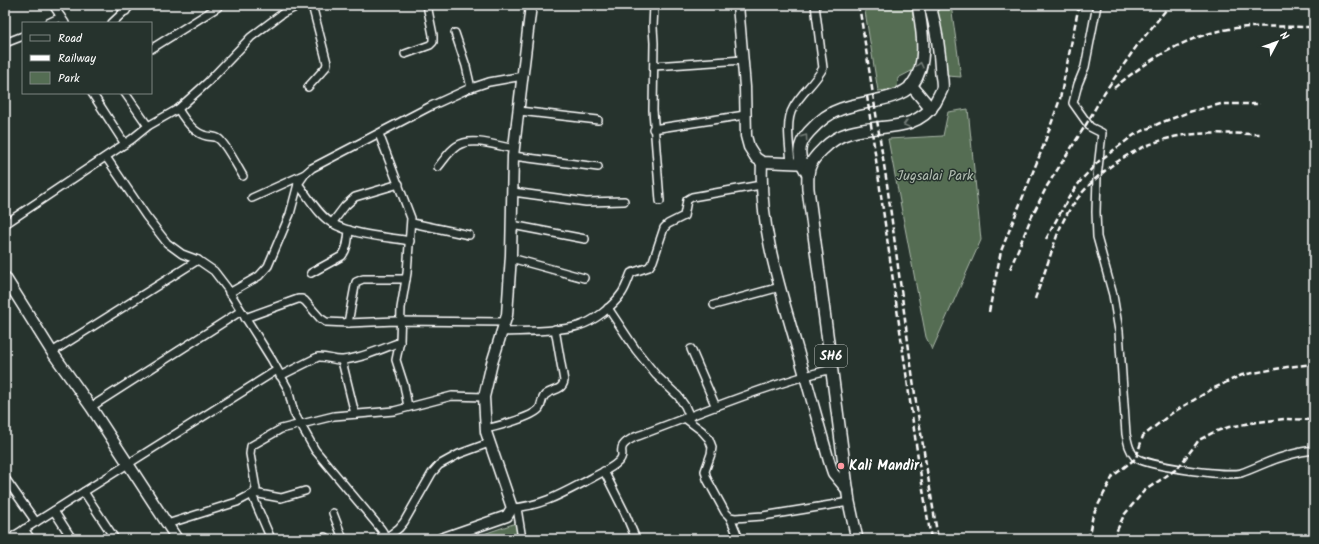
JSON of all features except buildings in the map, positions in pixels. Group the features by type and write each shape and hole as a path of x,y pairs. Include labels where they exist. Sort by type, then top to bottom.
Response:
{"main road":[{"path":"918,5 923,44 921,64 917,76 911,85 931,109"},
{"path":"802,166 826,145 837,138 856,131 887,128 913,122 923,117 931,109 942,88 939,48 930,5"},
{"name":"SH6","path":"857,539 849,497 808,189 800,151 801,144 806,135 825,117 854,104 894,96 904,92 911,85"}],"street":[{"path":"53,5 63,20 53,22"},
{"path":"119,5 126,11"},
{"path":"113,22 131,5"},
{"path":"5,224 125,144 148,126 178,109 208,82 251,37 283,14 300,5"},
{"path":"308,87 326,67 327,63 312,5"},
{"path":"405,54 430,45 433,42 427,5"},
{"path":"522,539 514,508 489,443 486,429 484,397 492,363 507,315 511,258 514,152 531,5"},
{"path":"654,5 652,26 654,43 653,129 656,146 660,201"},
{"path":"738,5 745,87 746,136 749,147 756,158 762,162 802,166 789,132 790,114 793,107 819,76 823,68 815,5"},
{"path":"1097,5 1085,67 1078,84 1073,103 1090,127 1102,133 1096,212 1097,238 1113,295 1119,331 1126,434 1130,450 1136,458 1160,465 1201,473 1240,474 1276,459 1314,450"},
{"path":"152,48 218,7"},
{"path":"455,33 471,88"},
{"path":"5,43 22,36"},
{"path":"654,66 743,60"},
{"path":"229,292 259,276 268,266 290,214 298,184 305,174 312,168 431,106 471,88 489,82 523,76"},
{"path":"93,94 125,144"},
{"path":"126,94 148,126"},
{"path":"178,109 187,123 193,128 206,136 214,136 218,138 243,176"},
{"path":"519,112 598,120"},
{"path":"653,129 745,115"},
{"path":"379,134 410,212 412,223 406,279 401,308 400,342 396,360 404,385 408,408"},
{"path":"438,167 453,149 462,143 470,141 514,152 598,167"},
{"path":"106,157 146,216 174,249 182,254 198,260 214,271 243,314 288,389 294,413 315,450 381,528 383,532 381,539"},
{"path":"730,517 763,516 849,497 833,473 780,287 764,216 761,185 762,162"},
{"path":"252,198 305,174"},
{"path":"298,184 324,216 332,223 349,230 410,240"},
{"path":"332,223 345,206 355,198 399,184"},
{"path":"502,332 556,329 582,325 595,318 608,308 621,294 631,273 649,267 653,261 664,228 668,224 684,216 687,200 692,197 761,185"},
{"path":"513,192 591,202 624,201"},
{"path":"412,223 469,235"},
{"path":"512,225 585,239"},
{"path":"312,273 342,256 348,244 349,230"},
{"path":"511,258 584,278"},
{"path":"52,352 198,260"},
{"path":"5,277 52,352 91,407 177,539"},
{"path":"348,323 356,282 363,279 406,279"},
{"path":"714,305 780,287"},
{"path":"91,407 243,314 298,299 302,299 320,318 326,322 505,322"},
{"path":"608,308 636,350 656,375 678,396 685,406 688,418 709,439 712,447 705,471 707,479 725,512 730,517 738,539"},
{"path":"486,429 512,422 538,411 545,395 561,388 564,381 556,329"},
{"path":"9,539 278,373 318,357 322,356 342,361 400,342"},
{"path":"692,349 716,407"},
{"path":"342,361 355,414"},
{"path":"441,539 507,516 514,508 533,506 547,502 617,463 622,458 621,449 627,441 716,407 805,376 832,369"},
{"path":"167,524 237,502 253,494 256,489 250,454 252,446 281,429 334,416 394,411 452,396 484,397"},
{"path":"386,539 404,522 432,473 439,465 458,454 489,443"},
{"path":"604,471 636,539"},
{"path":"5,478 36,522"},
{"path":"253,494 281,498 305,491"},
{"path":"84,492 115,539"},
{"path":"253,494 271,539"},
{"path":"54,511 72,539"},
{"path":"333,513 344,539"},
{"path":"24,529 31,539"}],"green space":[{"path":"864,5 913,5 918,31 919,67 898,78 897,89 878,91"},
{"path":"935,5 951,5 961,77 947,76"},
{"name":"Jugsalai Park","path":"968,109 981,240 932,350 926,337 888,139 943,136 948,112"},
{"path":"522,521 525,539 469,539"}],"railway":[{"path":"859,5 887,184 916,402 938,539"},
{"path":"989,312 1001,251 1043,147 1060,99 1079,5"},
{"path":"1010,269 1031,218 1047,186 1104,93 1136,47 1170,5"},
{"path":"1114,88 1139,68 1167,51 1197,37 1213,32 1250,27 1314,27"},
{"path":"867,96 918,458 931,539"},
{"path":"1046,239 1069,197 1082,179 1099,161 1134,135 1192,111 1221,104 1260,104"},
{"path":"1035,299 1057,234 1063,221 1086,188 1111,166 1139,149 1170,138 1191,134 1261,134"},
{"path":"1088,539 1093,515 1113,476 1136,458 1143,436 1172,413 1214,388 1242,375 1314,364"},
{"path":"1113,539 1124,515 1144,491 1178,468 1199,440 1214,432 1229,427 1257,422 1285,419 1314,420"}],"place":[{"name":"Kali Mandir","path":"841,466"}]}
